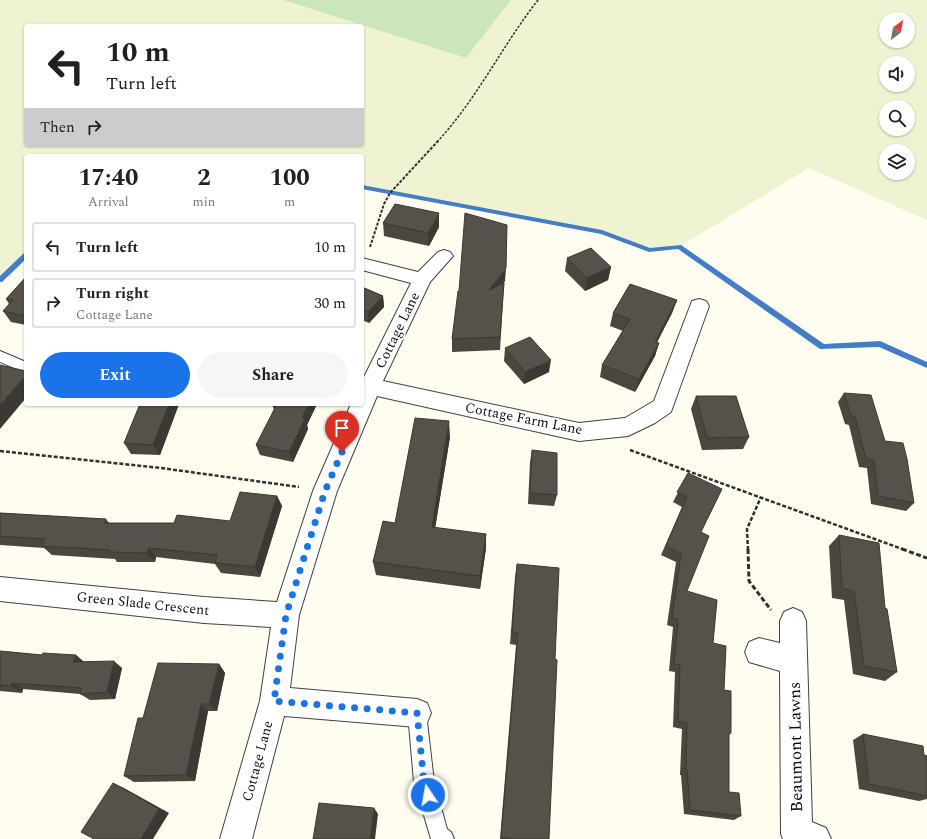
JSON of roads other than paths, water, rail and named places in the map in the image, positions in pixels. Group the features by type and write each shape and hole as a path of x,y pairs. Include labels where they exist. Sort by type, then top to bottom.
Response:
{"street":[{"name":"Cottage Lane","path":"364,400 422,279 444,256"},
{"name":"Cottage Lane","path":"364,265 422,279"},
{"name":"Cottage Farm Lane","path":"370,386 579,432 628,427 647,417 662,406 699,306"},
{"name":"Cottage Lane","path":"236,839 274,701 286,615 325,491 361,406"},
{"name":"Green Slade Crescent","path":"0,589 204,610 286,615"},
{"name":"Beaumont Lawns","path":"793,621 793,660 803,837"},
{"path":"759,652 793,660"},
{"path":"274,701 417,713"}],"lane":[{"path":"0,356 24,367"},
{"path":"417,713 424,782 439,835 444,839"}],"waterway":[{"path":"364,187 602,232 649,250 679,247 823,347 880,344 927,365"},
{"path":"0,280 24,257"}]}
